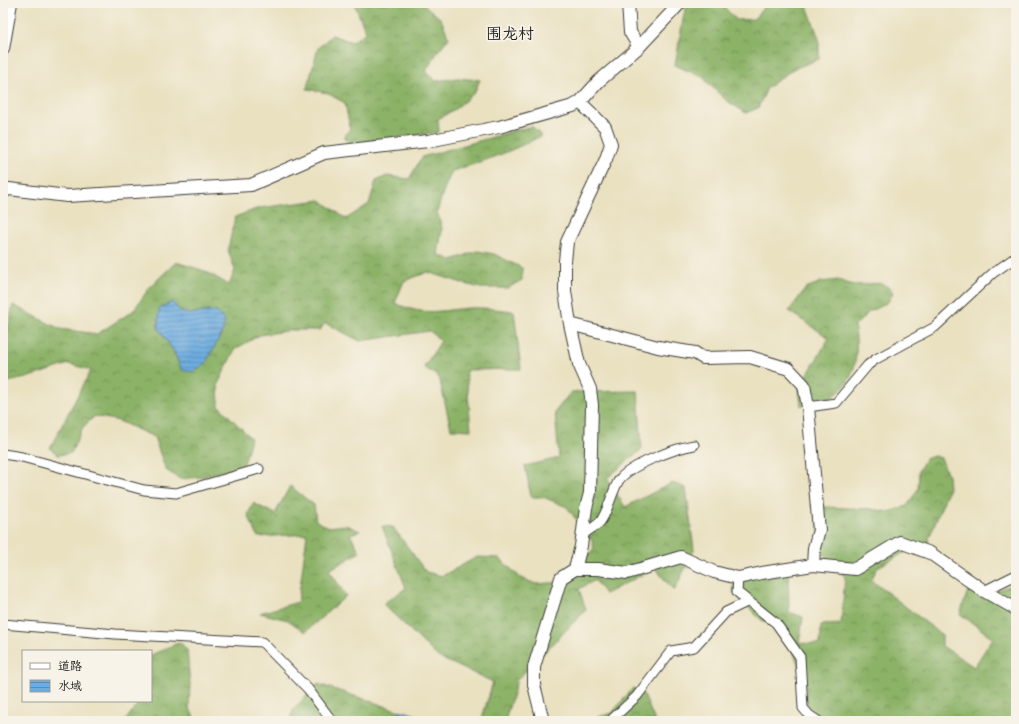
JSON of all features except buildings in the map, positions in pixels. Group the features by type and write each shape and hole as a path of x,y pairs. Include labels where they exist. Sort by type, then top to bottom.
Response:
{"street":[{"path":"3,49 12,3"},
{"path":"628,3 630,32 639,47"},
{"path":"3,192 9,190 67,196 252,185 324,153 428,141 499,127 572,106 580,102 599,81 639,47 680,3"},
{"path":"575,569 581,546 586,508 590,493 592,405 590,389 579,364 570,324 565,291 564,260 567,242 606,159 611,144 605,127 580,102"},
{"path":"808,407 836,403 868,365 876,359 935,328 993,273 1016,257"},
{"path":"570,324 658,347 695,353 703,358 750,357 789,369 804,385 808,407 819,530 814,548 813,565"},
{"path":"583,535 600,521 620,479 634,468 664,454 683,446 694,445"},
{"path":"3,454 22,457 144,490 176,493 259,469"},
{"path":"543,721 534,685 534,668 561,578 575,569 598,569 627,573 681,557 714,572 738,578 813,565 855,569 900,542 930,553 984,591 1016,608"},
{"path":"984,591 1016,575"},
{"path":"738,578 737,592 776,623 800,656 803,708 809,715 818,721"},
{"path":"610,721 637,696 671,651 694,647 726,612 749,601"},
{"path":"3,624 115,634 262,642 308,689 332,721"}],"green space":[{"path":"354,3 422,3 441,19 449,38 438,51 426,71 436,81 457,78 480,80 474,93 455,109 438,119 439,132 351,144 344,138 350,128 345,103 327,93 307,89 318,48 332,35 352,42 366,32"},
{"path":"688,3 720,3 737,20 754,19 767,3 806,3 819,39 819,59 793,69 767,88 758,108 746,113 727,101 702,77 675,65 684,14"},
{"path":"532,126 541,136 497,156 452,171 443,192 437,212 442,228 438,255 452,260 477,251 494,254 522,268 522,280 508,288 480,288 428,272 404,281 395,303 415,310 432,312 476,308 514,311 521,369 466,370 471,430 451,429 439,377 424,367 441,341 430,331 360,341 325,323 320,330 293,330 260,335 235,349 218,384 219,406 251,438 244,464 235,468 201,477 180,479 166,470 154,437 119,421 95,416 83,427 71,453 58,455 50,448 91,370 69,364 26,378 3,383 3,352 13,305 60,329 97,334 133,311 150,287 176,262 205,271 229,285 235,270 228,250 235,217 259,208 321,200 346,219 369,204 376,181 387,176 409,179 422,157","holes":["172,302 181,312 188,314 216,311 182,370 174,352 158,327"]},
{"path":"838,280 855,285 877,283 885,285 893,293 888,302 869,312 855,326 856,357 847,384 831,398 801,406 799,389 829,338 789,311 806,288 821,282"},
{"path":"638,391 642,449 607,478 625,507 672,483 686,488 694,550 674,591 655,568 605,594 595,580 579,589 586,610 517,680 505,721 481,721 493,682 438,657 383,604 406,588 382,526 393,527 426,572 442,576 477,557 499,558 521,578 536,584 565,582 594,548 592,541 567,507 543,497 531,497 525,466 559,458 555,412 571,392"},
{"path":"934,456 941,458 948,475 949,488 929,538 926,559 907,551 878,567 871,580 942,635 942,646 974,667 993,638 960,614 968,590 984,596 1016,583 1016,721 804,721 806,713 806,685 786,632 761,620 733,592 736,574 788,562 789,612 803,617 799,643 820,644 821,625 841,624 845,577 821,551 815,504 826,507 871,509 889,512 907,506 918,489 919,470 925,459"},
{"path":"290,486 314,505 316,521 329,527 346,525 360,531 350,534 360,552 329,570 346,596 305,632 288,620 260,613 298,602 307,534 258,537 248,515 253,503 275,514"},
{"path":"180,642 187,650 190,684 189,707 196,721 125,721 139,702 152,702 152,655"},
{"path":"318,684 400,711 400,721 289,721 294,709"},
{"path":"633,688 644,695 655,721 584,721 612,713"}],"water":[{"path":"172,302 181,312 188,314 216,311 225,321 222,333 205,364 192,372 182,370 174,352 158,327 159,309"},
{"path":"400,710 438,721 400,721"}],"district":[{"name":"围龙村","path":"510,33"}]}
